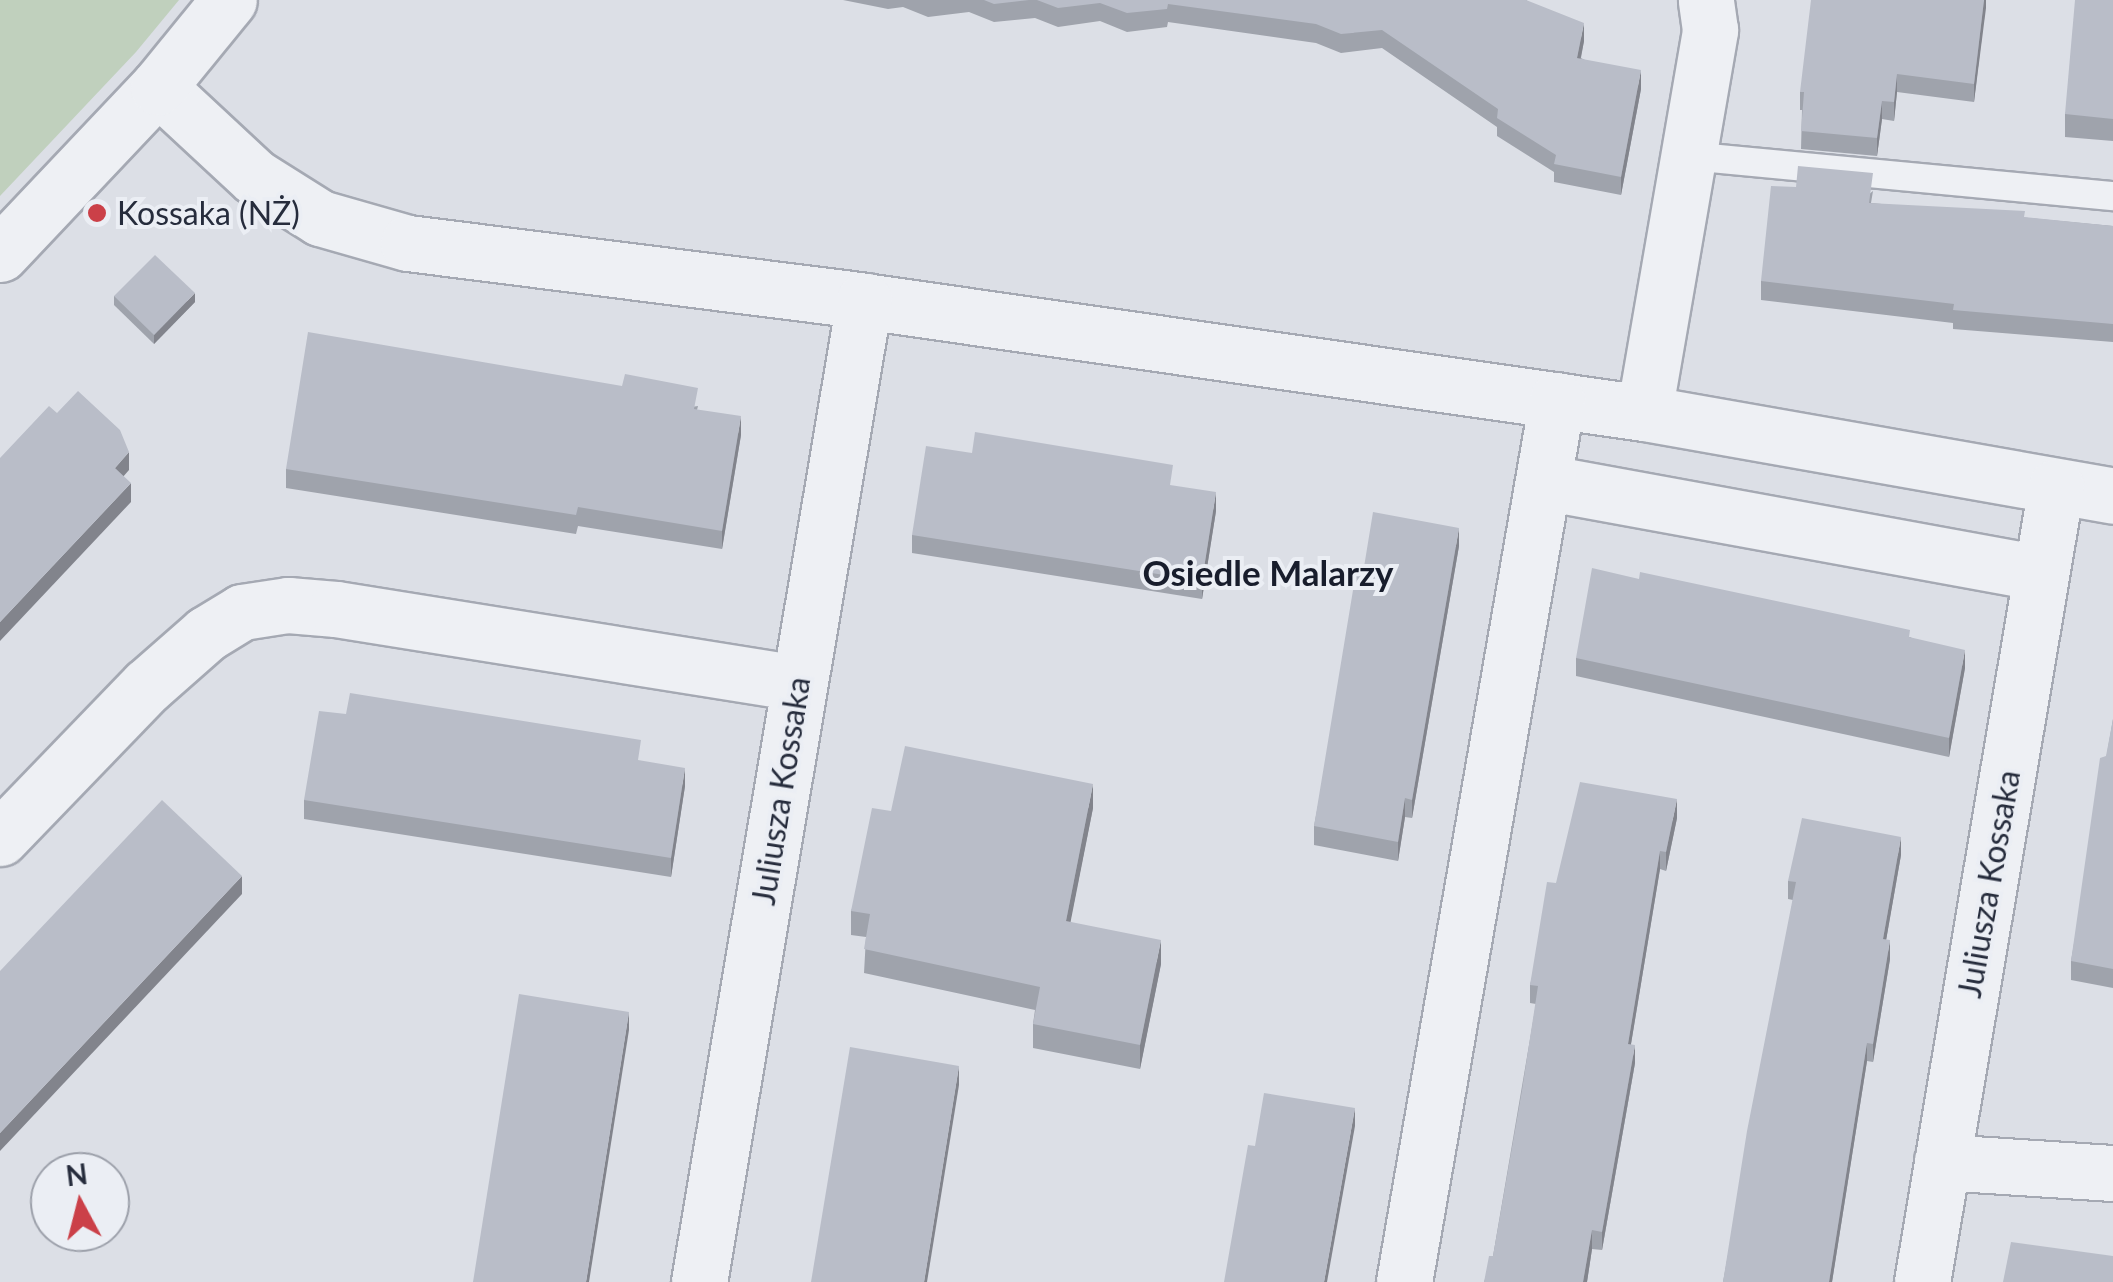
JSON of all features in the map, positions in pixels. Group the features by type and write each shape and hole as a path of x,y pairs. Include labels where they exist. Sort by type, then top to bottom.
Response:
{"street":[{"path":"0,254 158,86 230,0"},
{"path":"1644,412 1710,30 1706,0"},
{"path":"158,86 255,177 320,218 408,243 864,301 1644,412 2113,496"},
{"name":"Juliusza Kossaka","path":"699,1282 864,301"},
{"path":"1404,1282 1558,400"},
{"path":"1543,482 2041,573"},
{"name":"Juliusza Kossaka","path":"1922,1282 2056,486"},
{"path":"0,838 146,686 206,634 242,612 288,605 336,609 799,683"},
{"path":"1942,1162 2113,1173"}],"lane":[{"path":"1688,156 2113,196"}],"green space":[{"path":"0,0 179,0 136,52 0,196"}],"building":[{"path":"984,0 1029,0 994,4"},
{"path":"1037,0 1526,0 1584,23 1577,58 1641,70 1621,177 1554,164 1556,155 1497,118 1498,109 1382,30 1341,34 1316,24 1168,4 1167,9 1127,13 1100,3 1058,8"},
{"path":"1811,0 1984,0 1974,84 1897,74 1894,102 1882,101 1877,138 1801,131 1804,92 1800,92"},
{"path":"2075,0 2113,0 2113,119 2065,114"},
{"path":"1798,166 1873,173 1869,203 2025,211 2024,217 2113,226 2113,324 1953,310 1954,304 1761,281 1771,186 1796,187"},
{"path":"155,255 195,293 154,335 114,296"},
{"path":"308,332 622,386 625,374 698,388 694,409 741,416 722,531 578,507 576,515 286,469"},
{"path":"78,391 120,430 129,452 115,468 131,483 0,622 0,458 49,406 57,413"},
{"path":"975,432 1173,465 1170,485 1216,492 1202,581 912,535 926,446 972,453"},
{"path":"1373,512 1459,528 1412,800 1405,798 1398,842 1314,826 1357,566 1364,567"},
{"path":"1592,568 1639,579 1640,572 1856,618 1910,630 1909,637 1965,650 1949,738 1576,658"},
{"path":"350,693 641,740 638,760 685,768 671,858 304,800 319,711 346,714"},
{"path":"2113,719 2113,969 2071,961 2100,758 2106,756"},
{"path":"905,746 1093,784 1066,921 1161,940 1140,1045 1033,1024 1040,987 864,949 870,914 851,911 872,808 891,811"},
{"path":"1580,782 1677,799 1666,852 1660,851 1628,1044 1635,1045 1602,1232 1592,1230 1583,1282 1484,1282 1489,1256 1493,1256 1522,1090 1538,986 1530,985 1547,882 1556,883"},
{"path":"162,800 242,876 0,1133 0,971"},
{"path":"1802,818 1901,837 1883,939 1890,940 1873,1044 1867,1043 1829,1282 1723,1282 1747,1131 1796,882 1788,881"},
{"path":"519,994 629,1012 586,1282 473,1282"},
{"path":"850,1047 959,1066 924,1282 811,1282"},
{"path":"1264,1093 1355,1108 1324,1282 1224,1282 1248,1145 1255,1146"},
{"path":"2011,1242 2113,1256 2113,1282 2003,1282"}],"place":[{"name":"Kossaka (NŻ)","path":"97,213"}],"district":[{"name":"Osiedle Malarzy","path":"1268,572"}]}
